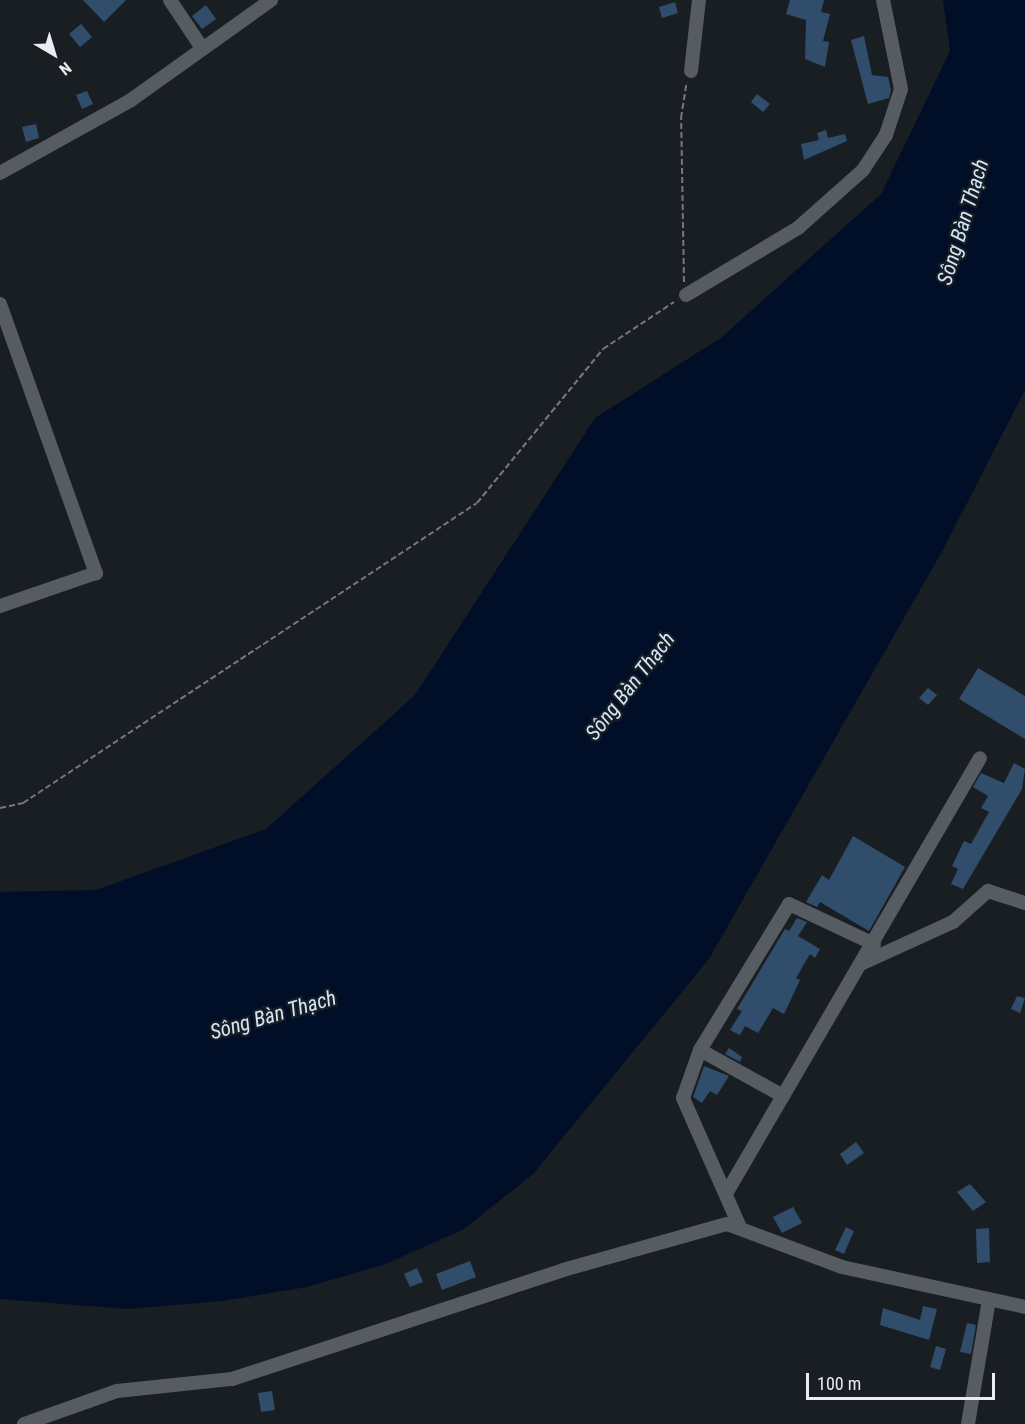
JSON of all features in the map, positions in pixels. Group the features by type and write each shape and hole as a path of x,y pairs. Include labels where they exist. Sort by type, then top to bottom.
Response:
{"street":[{"path":"170,0 202,48"},
{"path":"0,173 131,100 271,0"},
{"path":"692,71 699,0"},
{"path":"686,295 798,228 863,170 886,135 901,89 883,0"},
{"path":"0,304 96,573 0,606"},
{"path":"727,1192 874,945 980,758"},
{"path":"863,963 953,922 988,891 1025,903"},
{"path":"739,1225 727,1192 683,1098 700,1050 789,904 874,945"},
{"path":"700,1050 783,1096"},
{"path":"24,1424 117,1391 232,1379 563,1270 708,1227 739,1225 842,1267 1025,1307"},
{"path":"969,1424 989,1300"}],"path":[{"path":"0,808 23,802 477,502 603,349 686,295 680,254 681,118 692,71"}],"water":[{"name":"Sông Bàn Thạch","path":"943,0 1025,0 1025,390 944,548 709,959 533,1174 464,1229 386,1264 307,1287 222,1301 127,1309 0,1299 0,892 96,890 266,829 415,695 595,418 722,337 881,194 950,51"}],"building":[{"path":"83,0 126,0 104,22"},
{"path":"790,0 824,0 821,12 830,14 823,41 829,42 825,67 805,59 806,20 786,14"},
{"path":"675,2 678,13 662,18 659,7"},
{"path":"206,5 216,19 202,29 192,16"},
{"path":"81,24 92,37 80,47 69,34"},
{"path":"864,36 872,75 888,77 891,90 889,98 868,104 851,40"},
{"path":"87,91 93,104 82,109 76,95"},
{"path":"757,94 770,104 763,112 751,102"},
{"path":"36,124 39,138 26,142 22,127"},
{"path":"826,130 828,138 845,134 847,141 804,160 801,144 819,140 817,133"},
{"path":"978,668 1025,696 1025,739 959,699"},
{"path":"928,688 937,695 928,705 919,698"},
{"path":"1014,763 1025,769 1022,789 963,889 951,884 958,869 952,866 964,841 971,844 989,812 981,808 988,796 973,787 981,773 1004,783"},
{"path":"853,836 905,867 869,931 820,902 817,907 806,902 822,875 829,880"},
{"path":"797,918 807,922 798,936 820,949 815,958 810,954 796,978 800,980 784,1014 773,1008 758,1033 745,1026 740,1035 730,1030 742,1011 737,1009 785,929 789,931"},
{"path":"1017,996 1025,998 1020,1013 1011,1009"},
{"path":"729,1048 742,1057 740,1062 725,1054"},
{"path":"704,1066 729,1076 717,1095 710,1091 702,1103 693,1097"},
{"path":"856,1142 864,1153 847,1165 840,1154"},
{"path":"970,1184 986,1202 973,1211 957,1192"},
{"path":"793,1207 802,1223 782,1233 773,1217"},
{"path":"846,1227 854,1231 844,1254 835,1250"},
{"path":"989,1228 990,1262 977,1263 976,1229"},
{"path":"470,1261 476,1277 442,1290 436,1274"},
{"path":"417,1268 423,1282 410,1287 404,1274"},
{"path":"923,1306 937,1309 929,1340 880,1325 883,1308 920,1320"},
{"path":"967,1323 976,1325 971,1354 960,1352"},
{"path":"936,1346 946,1349 940,1370 930,1367"},
{"path":"272,1391 275,1410 261,1412 258,1393"}]}
